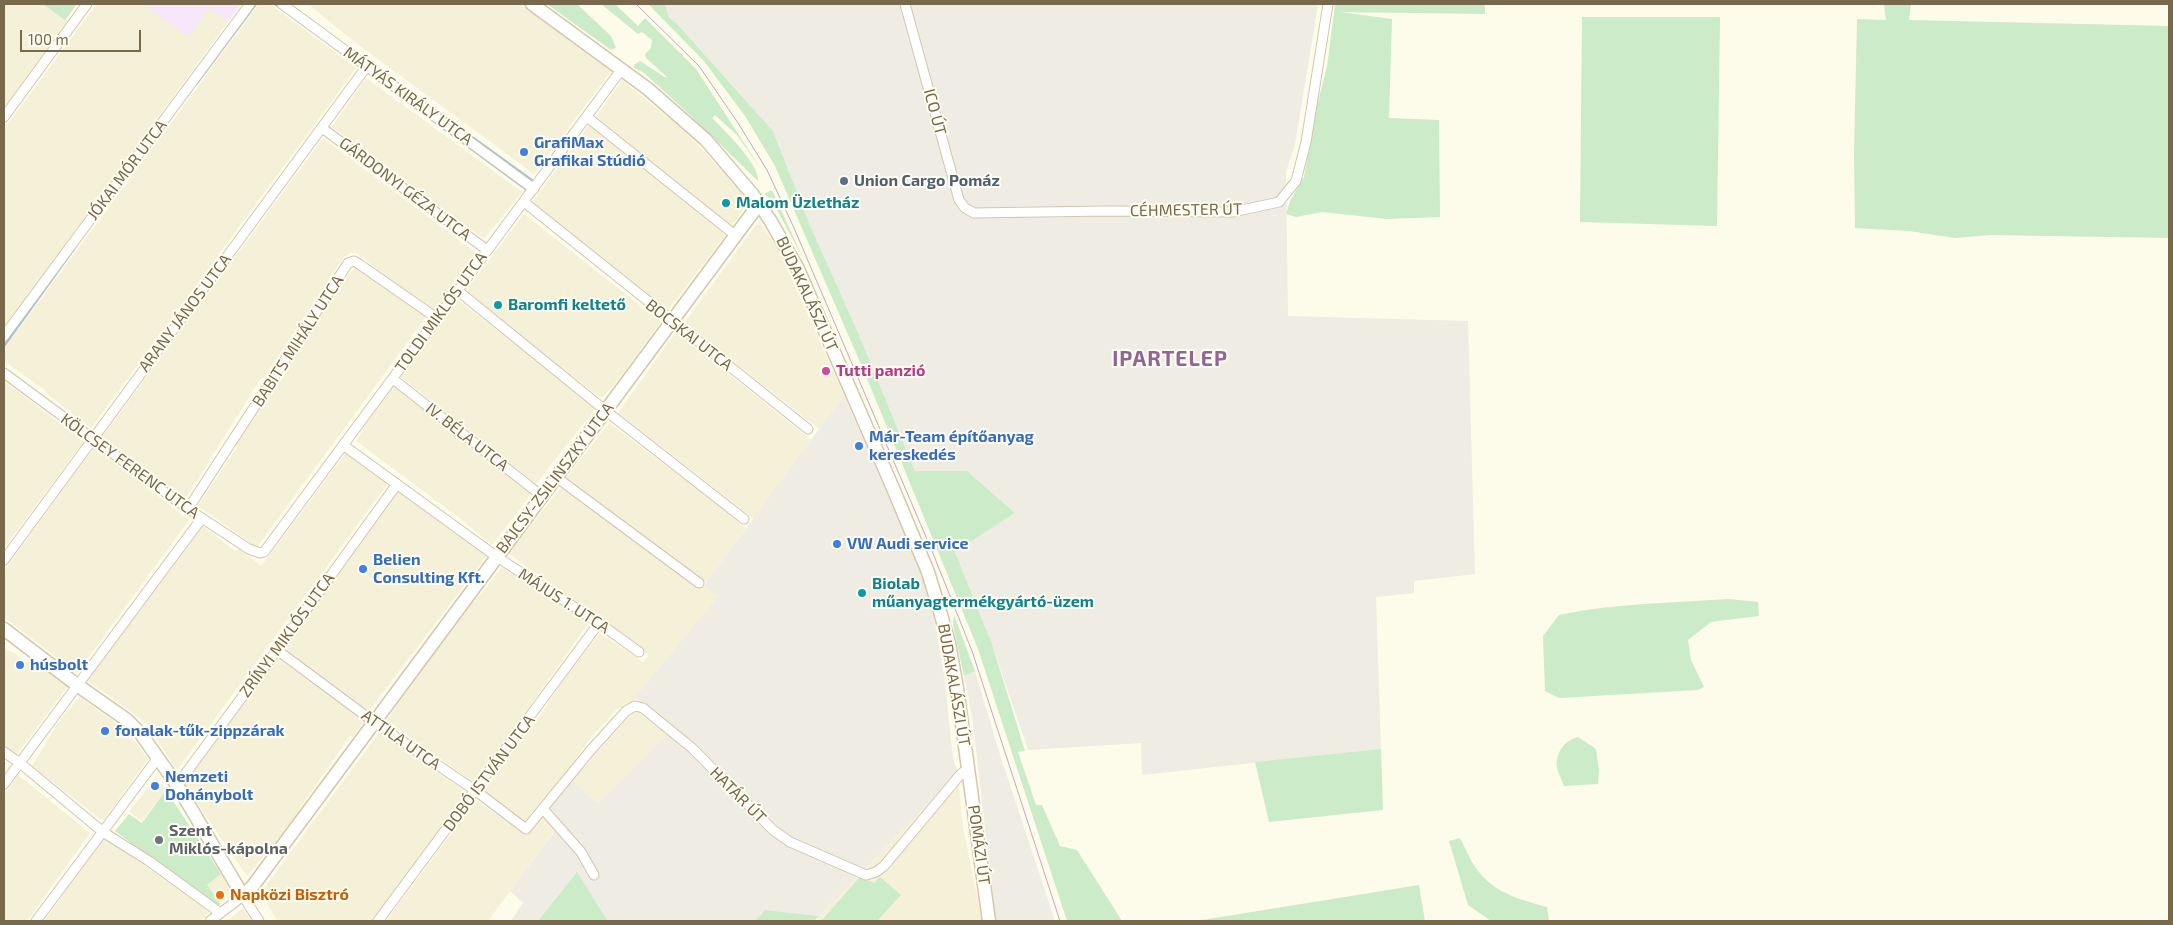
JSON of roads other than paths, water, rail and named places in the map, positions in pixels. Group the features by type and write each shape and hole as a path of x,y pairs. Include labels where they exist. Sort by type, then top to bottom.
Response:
{"street":[{"path":"4,117 87,4"},
{"name":"JÓKAI MÓR UTCA","path":"4,336 250,4"},
{"name":"MÁTYÁS KIRÁLY UTCA","path":"282,4 534,189"},
{"name":"BUDAKALÁSZI ÚT","path":"532,4 685,120 729,165 781,236 807,287 928,572 950,650 967,769"},
{"name":"ICO ÚT","path":"905,4 959,200 965,208 974,213"},
{"name":"CÉHMESTER ÚT","path":"974,213 1233,212 1279,202 1296,181 1306,142 1328,4"},
{"name":"ARANY JÁNOS UTCA","path":"4,560 367,66"},
{"name":"TOLDI MIKLÓS UTCA","path":"260,553 273,542 621,70"},
{"path":"587,117 735,235"},
{"name":"GÁRDONYI GÉZA UTCA","path":"322,128 487,250"},
{"name":"BOCSKAI UTCA","path":"524,202 808,429"},
{"name":"BAJCSY-ZSILINSZKY UTCA","path":"243,896 252,887 759,204"},
{"name":"BABITS MIHÁLY UTCA","path":"188,509 348,264 354,262 360,264 438,319"},
{"path":"457,290 606,411 744,519"},
{"name":"KÖLCSEY FERENC UTCA","path":"4,372 188,509 249,549 260,553"},
{"name":"IV. BÉLA UTCA","path":"393,378 542,496"},
{"name":"MÁJUS 1. UTCA","path":"343,445 497,557 599,623 639,652"},
{"path":"556,477 699,583"},
{"name":"ZRÍNYI MIKLÓS UTCA","path":"177,785 397,484"},
{"path":"4,784 202,518"},
{"name":"DOBÓ ISTVÁN UTCA","path":"378,921 599,623"},
{"path":"4,629 76,685 127,720 141,734 177,785 259,921"},
{"name":"ATTILA UTCA","path":"277,650 374,722 476,791 526,829"},
{"name":"HATÁR ÚT","path":"526,829 605,734 626,711 636,706 643,708 692,748 773,830 790,842 866,875 876,872 884,866 967,769"},
{"path":"4,752 20,763 103,832 149,861 219,912"},
{"path":"36,921 157,759"},
{"name":"POMÁZI ÚT","path":"967,769 989,921"},
{"path":"543,809 581,852 594,875"},
{"path":"210,921 219,912 243,896"}],"waterway":[{"path":"197,83 256,4"},
{"path":"275,4 282,9"},
{"path":"344,55 359,66"},
{"path":"368,62 533,181"},
{"path":"370,74 527,190"},
{"path":"4,346 76,246"},
{"path":"82,447 89,437"}],"tram line":[{"path":"636,4 699,66 767,170 794,228 932,551 972,651 1060,921"}],"place":[{"name":"GrafiMax Grafikai Stúdió","path":"524,152"},
{"name":"Union Cargo Pomáz","path":"844,181"},
{"name":"Malom Üzletház","path":"726,203"},
{"name":"Baromfi keltető","path":"498,305"},
{"name":"Tutti panzió","path":"826,371"},
{"name":"Már-Team építőanyag kereskedés","path":"859,446"},
{"name":"VW Audi service","path":"837,544"},
{"name":"Belien Consulting Kft.","path":"363,569"},
{"name":"Biolab műanyagtermékgyártó-üzem","path":"862,593"},
{"name":"húsbolt","path":"20,665"},
{"name":"fonalak-tűk-zippzárak","path":"105,731"},
{"name":"Nemzeti Dohánybolt","path":"155,786"},
{"name":"Szent Miklós-kápolna","path":"159,840"},
{"name":"Napközi Bisztró","path":"220,895"}],"district":[{"name":"IPARTELEP","path":"1170,359"}]}
